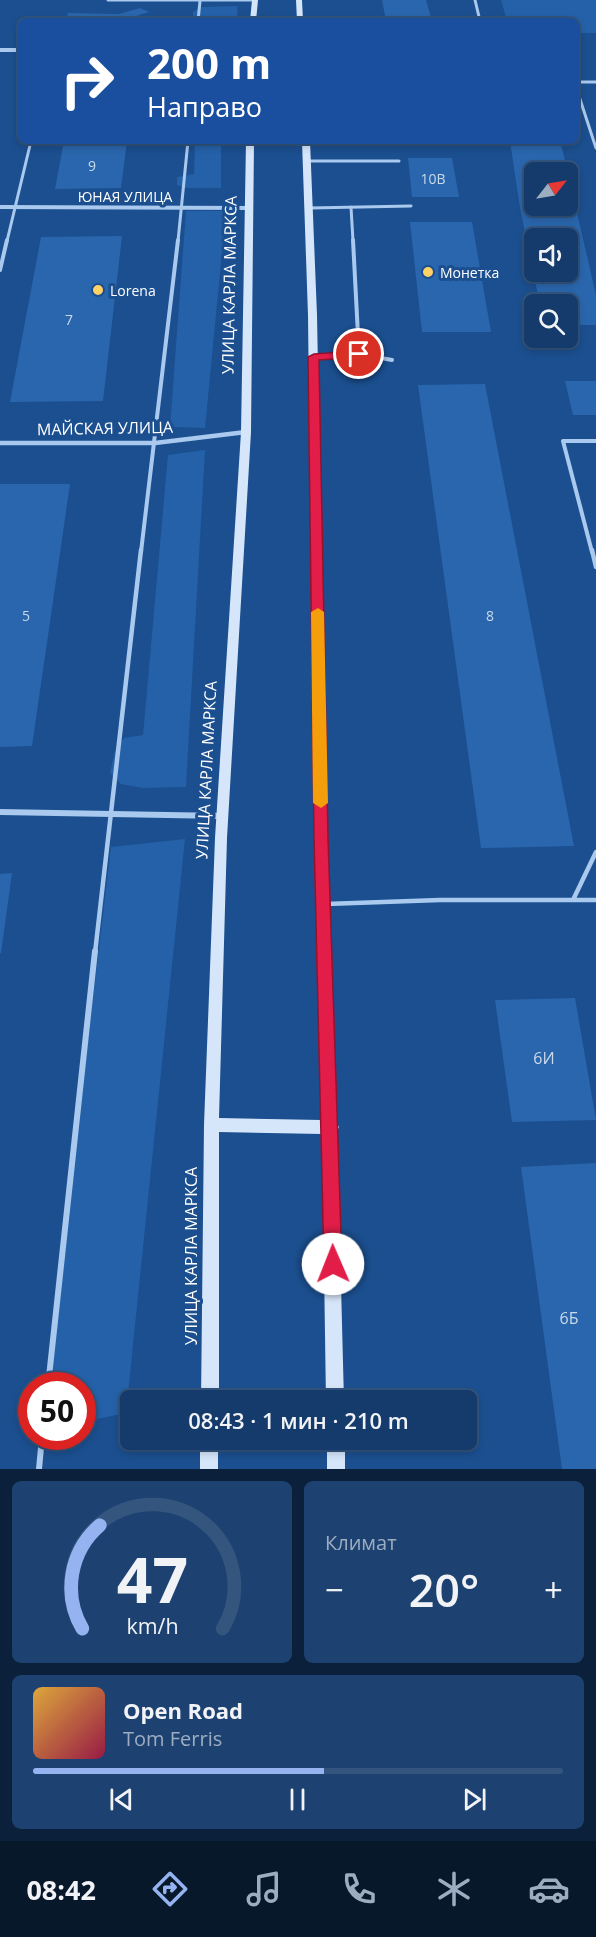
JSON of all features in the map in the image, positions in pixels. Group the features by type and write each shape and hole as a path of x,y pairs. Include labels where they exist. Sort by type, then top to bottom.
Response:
{"main road":[{"path":"253,18 255,0"},
{"path":"299,0 300,18"},
{"name":"УЛИЦА КАРЛА МАРКСА","path":"210,1390 211,1125 223,816 246,432 251,208 250,144"},
{"path":"306,144 314,357 323,904 331,1127 335,1390"},
{"path":"211,1125 331,1127"},
{"path":"209,1450 209,1469"},
{"path":"336,1450 336,1469"}],"street":[{"path":"0,50 18,50"},
{"name":"ЮНАЯ УЛИЦА","path":"0,207 251,208"},
{"name":"МАЙСКАЯ УЛИЦА","path":"0,443 155,443 246,432"},
{"path":"0,812 223,816"}],"lane":[{"path":"108,0 255,0"},
{"path":"475,0 479,18"},
{"path":"198,18 200,1"},
{"path":"579,82 596,82"},
{"path":"579,96 596,148"},
{"path":"0,270 30,144"},
{"path":"50,1372 110,813 155,443 188,144"},
{"path":"307,161 399,161"},
{"path":"310,208 411,206"},
{"path":"351,207 359,354"},
{"path":"314,357 359,354 392,360"},
{"path":"596,441 563,441 596,567"},
{"path":"573,900 596,852"},
{"path":"323,904 440,900 596,900"},
{"path":"39,1469 41,1450"}],"shaded area":[{"path":"501,0 596,0 596,33 579,33 579,18 506,18"},
{"path":"237,6 238,18 193,18 193,12 202,7"},
{"path":"195,144 221,144 221,188 185,188 177,185 177,177 194,174"},
{"path":"186,211 226,211 205,428 170,427"},
{"path":"205,450 186,787 143,788 121,784 110,773 115,751 124,738 143,735 168,455"},
{"path":"185,839 128,1390 120,1390 120,1414 96,1419 96,1372 49,1372 111,847"}],"building":[{"path":"382,0 426,0 431,18 385,18"},
{"path":"140,8 149,12 130,18 67,18 68,13 119,14"},
{"path":"63,144 127,144 121,188 55,189"},
{"path":"510,144 561,144 565,162 524,162 524,216 578,216 596,295 596,325 578,325 578,294 538,294 535,282 578,282 578,228 524,228"},
{"path":"408,158 452,158 459,197 412,197"},
{"path":"410,222 472,222 491,332 422,332"},
{"path":"122,236 103,401 10,402 41,237"},
{"path":"565,381 596,381 596,415 573,415"},
{"path":"485,384 574,846 481,848 418,385"},
{"path":"0,484 70,484 32,746 0,747"},
{"path":"12,873 1,953 0,953 0,874"},
{"path":"575,998 596,1120 512,1122 495,1000"},
{"path":"596,1163 596,1469 562,1469 521,1167"}],"slow traffic":[{"path":"318,612 321,803"}],"place":[{"name":"Монетка","path":"428,272"},
{"name":"Lorena","path":"98,290"}],"route":[{"path":"333,1264 331,1127 321,837 314,357 359,354"}]}
